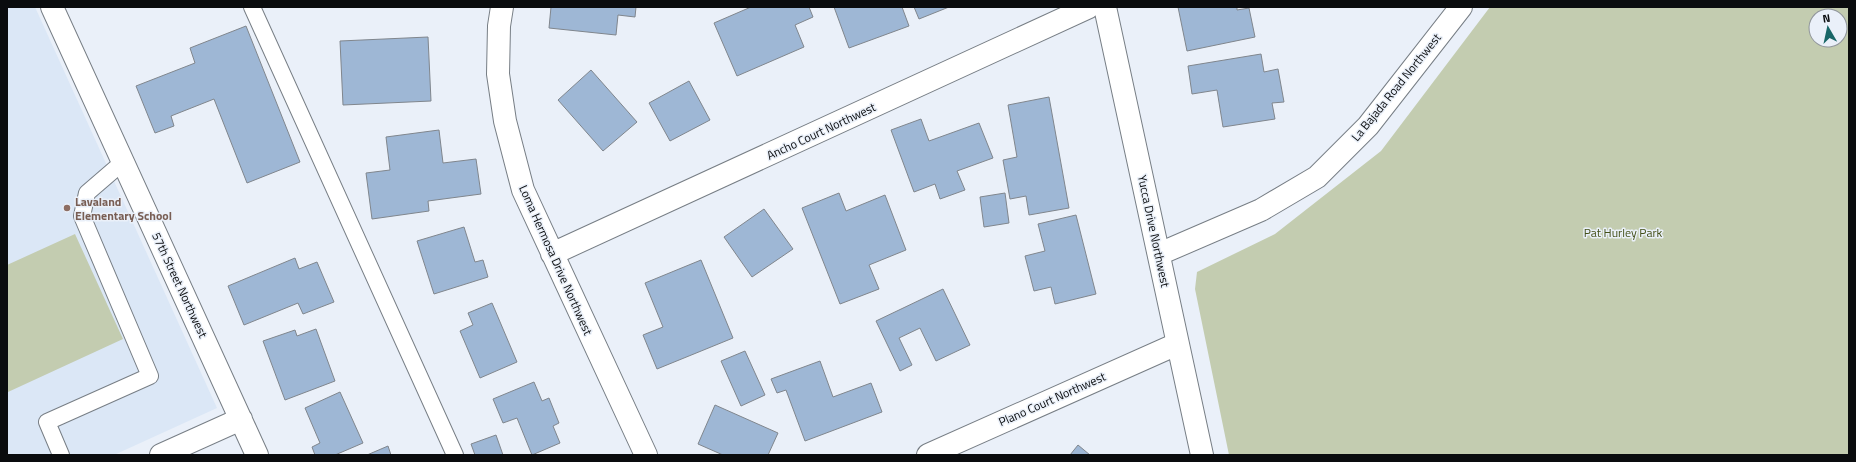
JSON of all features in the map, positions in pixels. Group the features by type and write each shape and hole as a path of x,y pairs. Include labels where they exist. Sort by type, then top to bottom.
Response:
{"street":[{"name":"57th Street Northwest","path":"52,7 257,455"},
{"name":"Loma Hermosa Drive Northwest","path":"502,7 499,26 498,74 505,121 523,190 646,455"},
{"name":"Ancho Court Northwest","path":"552,254 1089,7"},
{"name":"Yucca Drive Northwest","path":"1105,7 1160,254 1177,344 1202,455"},
{"name":"La Bajada Road Northwest","path":"1160,254 1261,210 1317,177 1368,126 1461,7"},
{"name":"Plano Court Northwest","path":"928,455 1177,344"},
{"path":"161,455 241,419"}],"lane":[{"path":"252,7 455,455"},
{"path":"61,455 47,422 150,376 82,216 87,193 123,162"}],"shaded area":[{"name":"Lavaland Elementary School","path":"7,7 35,7 217,408 114,455 7,455"}],"green space":[{"name":"Pat Hurley Park","path":"1490,7 1849,7 1849,455 1229,455 1195,289 1197,272 1275,234 1381,151"},
{"path":"75,234 123,339 8,392 7,265"}],"building":[{"path":"551,7 636,7 635,17 618,15 616,35 549,28"},
{"path":"751,7 809,7 813,17 795,25 804,47 737,76 714,23"},
{"path":"834,7 902,7 909,26 849,48"},
{"path":"914,7 949,7 919,19"},
{"path":"1178,7 1237,7 1237,10 1249,8 1255,37 1187,51"},
{"path":"246,26 300,162 247,183 214,99 171,116 174,126 155,133 136,86 195,63 190,48"},
{"path":"428,37 431,101 343,105 340,41"},
{"path":"1261,54 1264,72 1278,69 1284,102 1272,103 1275,119 1223,127 1217,90 1192,94 1188,66"},
{"path":"591,70 637,122 603,151 558,100"},
{"path":"689,81 710,120 670,141 649,103"},
{"path":"1049,97 1069,208 1029,215 1026,196 1010,199 1003,160 1017,157 1008,105"},
{"path":"921,119 929,141 979,123 993,158 957,171 965,190 940,199 935,184 914,192 891,130"},
{"path":"439,130 443,163 476,159 481,194 428,201 429,211 372,219 366,173 390,170 386,137"},
{"path":"839,193 846,211 885,195 906,250 869,265 879,289 840,304 802,208"},
{"path":"1005,193 1009,223 984,227 980,197"},
{"path":"764,209 793,249 752,277 724,237"},
{"path":"1076,215 1096,294 1055,304 1051,287 1034,291 1025,256 1045,251 1038,224"},
{"path":"464,227 475,262 483,260 488,277 434,294 417,241"},
{"path":"295,258 299,269 317,262 334,302 303,314 298,303 244,325 228,286"},
{"path":"701,260 733,338 657,369 643,335 663,327 645,283"},
{"path":"943,289 970,345 936,361 920,328 899,338 912,365 900,371 876,321"},
{"path":"492,303 517,362 480,378 460,331 473,325 468,313"},
{"path":"316,329 335,381 285,400 263,341 295,330 297,336"},
{"path":"745,351 765,395 741,406 721,361"},
{"path":"820,361 833,397 871,383 882,412 805,441 786,390 777,393 771,379"},
{"path":"534,382 542,401 549,398 559,423 553,426 560,443 532,455 517,418 503,423 493,399"},
{"path":"340,392 363,443 335,455 315,455 312,447 320,443 305,408"},
{"path":"715,405 778,433 768,455 723,455 698,444"},
{"path":"496,435 503,455 475,455 471,444"},
{"path":"1078,445 1090,455 1070,455"},
{"path":"388,446 391,455 367,455"}],"place":[{"name":"Lavaland Elementary School","path":"67,208"}]}
